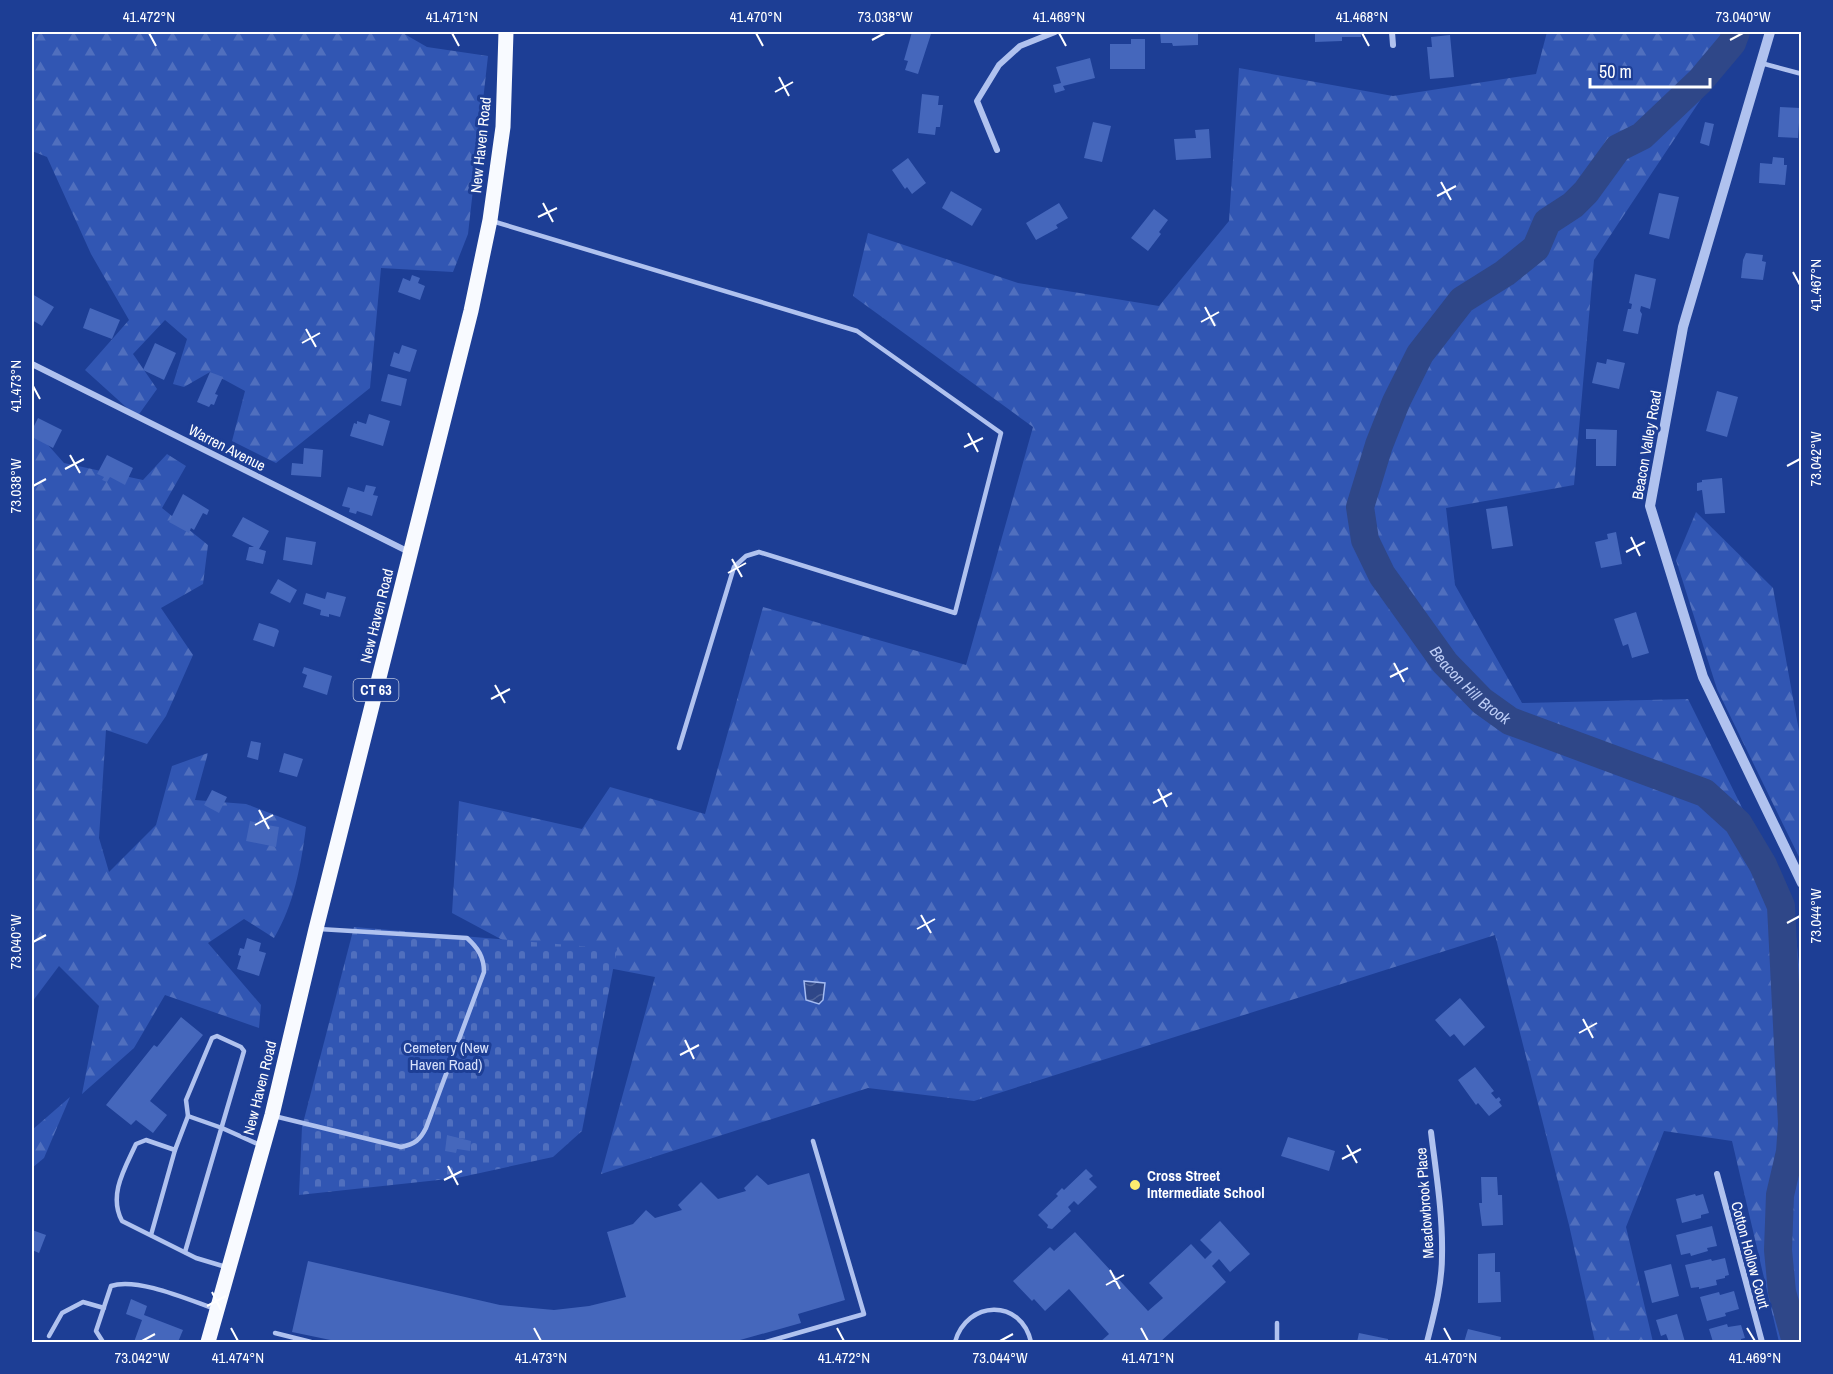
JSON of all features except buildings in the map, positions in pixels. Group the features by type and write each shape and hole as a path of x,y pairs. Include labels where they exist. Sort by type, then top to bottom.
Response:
{"main road":[{"name":"New Haven Road","path":"208,1342 272,1115 316,929 471,311 490,220 503,127 506,32"}],"street":[{"path":"997,150 977,101 999,65 1020,46 1055,32"},
{"path":"1392,32 1394,45"},
{"name":"Beacon Valley Road","path":"1770,32 1683,327 1650,506 1703,677 1802,883"},
{"name":"Warren Avenue","path":"32,364 411,553"},
{"name":"Meadowbrook Place","path":"1427,1342 1439,1293 1442,1257 1431,1132"},
{"name":"Cotton Hollow Court","path":"1717,1174 1762,1342"}],"lane":[{"path":"1761,63 1802,74"},
{"path":"490,220 858,331 1001,433 955,613 759,552 746,556 734,567 679,748"},
{"path":"272,1115 401,1147 415,1144 426,1128 484,972 481,955 476,945 467,938 316,929"},
{"path":"151,1235 175,1150 188,1116 186,1100 212,1038 217,1036 241,1047 244,1051 185,1252"},
{"path":"188,1116 222,1128 263,1147"},
{"path":"175,1150 146,1140 136,1144 118,1184 117,1211 122,1221 185,1252 229,1268"},
{"path":"766,1342 864,1314 813,1141"},
{"path":"103,1342 96,1331 111,1286 118,1284 147,1287 217,1310"},
{"path":"49,1336 62,1313 83,1302 104,1308"},
{"path":"955,1342 965,1322 976,1314 988,1310 1001,1310 1013,1315 1023,1323 1031,1342"},
{"path":"1277,1323 1277,1342"},
{"path":"275,1333 311,1342"}],"green space":[{"path":"32,32 401,32 427,47 488,56 468,234 453,272 381,268 370,388 276,463 232,441 245,391 210,372 184,387 173,384 187,339 165,320 133,354 157,389 137,417 85,370 129,320 91,254 47,157 32,151"},
{"path":"1547,32 1750,32 1711,84 1594,260 1574,485 1446,508 1455,585 1522,703 1688,699 1793,910 1802,992 1801,1342 1779,1342 1732,1141 1664,1131 1626,1227 1653,1342 1595,1342 1569,1225 1495,935 974,1101 868,1088 601,1174 655,977 525,952 452,913 459,801 582,829 610,787 705,814 763,607 966,665 1033,427 853,296 868,233 1018,283 1159,306 1229,221 1239,68 1393,96 1536,74"},
{"path":"32,427 64,463 143,480 167,454 186,466 162,508 208,545 203,584 161,608 193,655 166,716 147,744 106,730 99,838 109,872 156,825 172,766 208,753 195,800 246,804 306,827 292,898 274,938 244,919 208,943 261,1005 259,1028 165,995 134,1048 82,1094 99,1006 59,966 32,1002"},
{"path":"1696,512 1773,588 1801,742 1801,861 1717,689 1676,560"},
{"name":"Cemetery (New Haven Road)","path":"354,927 617,949 582,1131 553,1157 457,1178 299,1195 302,1127"},
{"path":"70,1097 44,1158 32,1168 32,1130"}],"water":[{"path":"804,981 825,983 823,1000 819,1004 806,1000"}],"waterway":[{"name":"Beacon Hill Brook","path":"1736,32 1732,43 1700,81 1642,136 1618,148 1586,192 1573,205 1547,222 1536,248 1505,273 1462,300 1420,354 1396,402 1379,445 1360,507 1365,540 1382,575 1445,663 1482,701 1510,721 1705,793 1738,823 1763,865 1781,906 1792,1124 1790,1152 1780,1195 1778,1250 1782,1292 1796,1342"}],"place":[{"name":"Cross Street Intermediate School","path":"1135,1185"}]}
